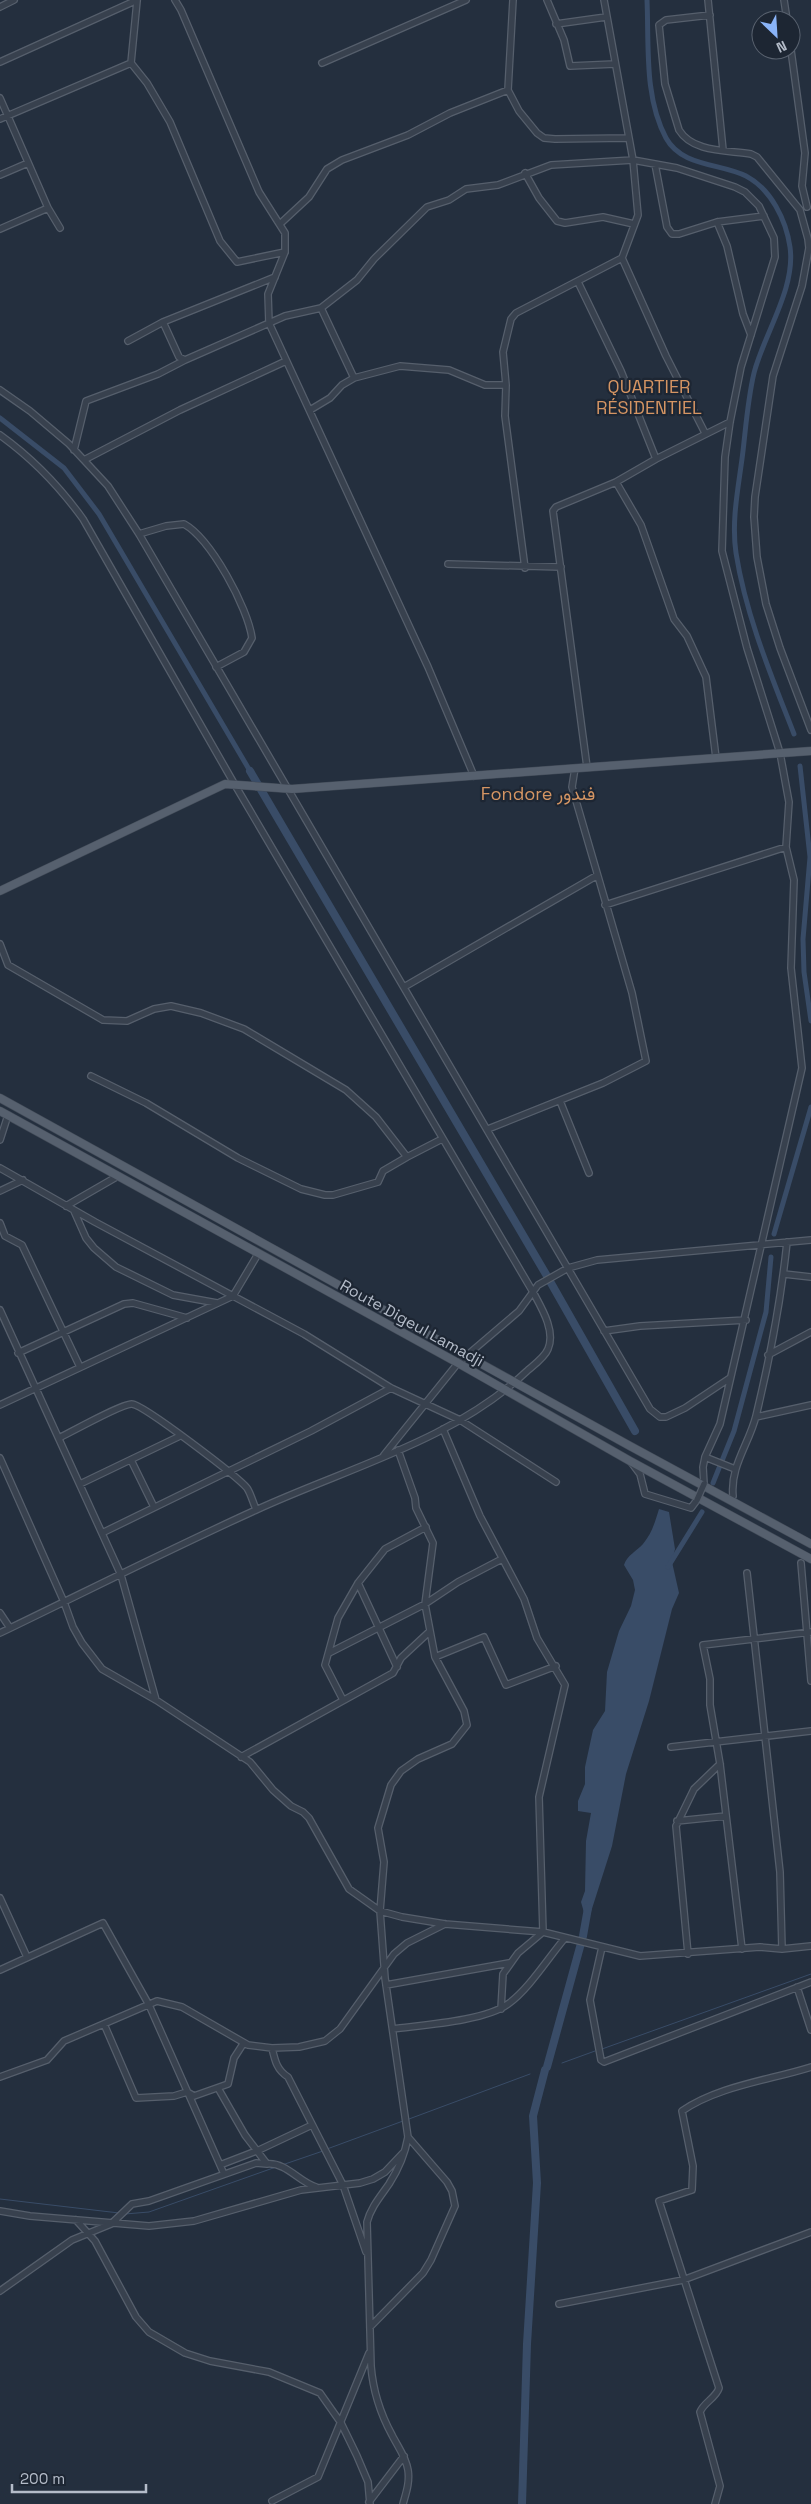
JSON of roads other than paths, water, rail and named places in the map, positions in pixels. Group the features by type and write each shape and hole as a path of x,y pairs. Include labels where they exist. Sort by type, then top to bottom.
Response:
{"main road":[{"path":"0,891 225,784 284,789 811,751"},
{"name":"Route Digeul Lamadji","path":"0,1098 466,1356 811,1544"},
{"name":"Route Digeul Lamadji","path":"0,1111 458,1362 630,1461 811,1559"}],"street":[{"path":"0,7 14,0"},
{"path":"175,0 182,10 259,192 281,223 285,233 285,252 268,294 269,323 428,667 474,776"},
{"path":"322,62 466,0"},
{"path":"513,0 508,90 519,111 537,133 544,138 628,138"},
{"path":"547,0 564,40 570,66 615,64"},
{"path":"525,568 505,416 506,386 503,352 511,319 516,313 622,258 638,215 633,160 604,0"},
{"path":"708,0 722,150"},
{"path":"137,1 130,51 131,63 147,83 170,122 220,241 237,262 285,252"},
{"path":"0,62 137,1"},
{"path":"710,15 661,22 658,29 665,84 679,130 682,135 701,147 755,155 806,208"},
{"path":"556,24 606,17"},
{"path":"792,60 805,153 802,186 806,208 809,248 802,286 773,376 755,496 754,517 757,557 766,604 811,730"},
{"path":"0,119 131,63"},
{"path":"281,223 308,197 327,169 342,160 408,135 450,113 508,90"},
{"path":"0,98 48,208 60,228"},
{"path":"74,450 86,401 158,374 185,360 285,316 321,308 357,280 374,259 428,207 450,200 466,189 498,185 525,173 568,163 633,160 677,168 740,190 753,199 764,216 774,238 775,257 741,367 730,422 725,457 722,552 747,648 780,753 789,802 786,847 794,880 791,968 802,1068 761,1243 746,1320 720,1424 705,1458 703,1467 704,1484 697,1500 691,1508 644,1494 640,1474 630,1461"},
{"path":"0,175 28,162"},
{"path":"655,164 668,231 672,234 679,234 718,222 764,216"},
{"path":"525,173 539,198 557,221 565,223 603,217 634,224"},
{"path":"0,229 48,208"},
{"path":"718,222 727,246 743,314 751,335"},
{"path":"622,258 666,356 706,433"},
{"path":"128,341 163,322 275,277"},
{"path":"578,282 622,371 656,459"},
{"path":"321,308 354,378"},
{"path":"163,322 179,358 185,360"},
{"path":"84,460 180,410 286,361"},
{"path":"310,410 330,398 342,386 354,378 400,366 449,370 486,385 506,386"},
{"path":"0,390 30,411 84,460 108,486 139,534 284,789 488,1129 650,1409 660,1417 680,1411 730,1378"},
{"path":"587,768 554,509 616,482 656,459 730,422"},
{"path":"0,435 21,450 56,484 82,519 533,1292 547,1322 550,1339 548,1349 506,1390 460,1420 398,1450 256,1509 0,1633"},
{"path":"616,482 641,525 674,619 687,636 706,677 716,758"},
{"path":"139,534 166,526 184,524 211,550 225,571 252,638 244,652 216,667"},
{"path":"448,564 525,568 561,567"},
{"path":"488,1129 603,1083 646,1061 632,993 596,876 572,787 575,768"},
{"path":"605,905 786,847"},
{"path":"404,987 596,876"},
{"path":"0,944 8,965 103,1020 127,1021 154,1009 171,1006 201,1013 244,1029 346,1090 376,1117 407,1157"},
{"path":"91,1076 146,1104 246,1162 313,1193 333,1194 378,1182 386,1168 442,1139"},
{"path":"560,1100 589,1173"},
{"path":"0,1140 8,1115"},
{"path":"0,1168 73,1210 304,1334 391,1388 460,1420 556,1482"},
{"path":"66,1206 118,1176"},
{"path":"0,1191 23,1180"},
{"path":"73,1210 86,1238 94,1248 116,1267 173,1295 217,1303"},
{"path":"0,1223 5,1236 22,1245 80,1367"},
{"path":"384,1456 458,1362 519,1311 533,1292 544,1281 554,1275 568,1268 597,1260 761,1243 811,1240"},
{"path":"733,1496 732,1482 734,1469 756,1417 777,1320 787,1242"},
{"path":"0,1405 233,1296 258,1254"},
{"path":"784,1274 811,1278"},
{"path":"18,1353 115,1307 133,1304 187,1318"},
{"path":"0,1310 121,1575 156,1700"},
{"path":"604,1331 640,1326 746,1320"},
{"path":"768,1355 811,1332"},
{"path":"102,1533 311,1431 391,1388"},
{"path":"59,1438 130,1404 147,1410 180,1436 204,1451 246,1488 256,1509"},
{"path":"756,1417 811,1405"},
{"path":"443,1429 480,1516 524,1599 537,1638 564,1679 566,1690 539,1797 543,1932"},
{"path":"80,1484 180,1436"},
{"path":"398,1450 415,1498 416,1508 433,1543 426,1604 429,1632 435,1657 464,1711 467,1725 452,1744 418,1759 401,1771 391,1785 378,1828 384,1862 380,1911 384,1969 408,2137 406,2149 395,2173 369,2213 367,2256 372,2384 379,2408 404,2456 409,2480 403,2504"},
{"path":"0,1458 64,1602 73,1627 82,1643 102,1669 156,1700 250,1762 286,1802 303,1812 315,1829 345,1884 353,1893 380,1911 402,1917 445,1924 543,1932 640,1956 742,1949 782,1949 808,1946 811,1939"},
{"path":"705,1458 734,1469"},
{"path":"131,1460 154,1507"},
{"path":"343,1700 325,1665 338,1618 358,1584 385,1549 426,1527"},
{"path":"329,1653 426,1604 458,1582 502,1559"},
{"path":"801,1563 811,1681"},
{"path":"747,1573 780,1872 782,1949"},
{"path":"358,1584 397,1667"},
{"path":"0,1613 10,1628"},
{"path":"241,1757 393,1673 401,1658 429,1632"},
{"path":"742,1949 720,1764 710,1705 710,1679 702,1645 754,1637 808,1632"},
{"path":"435,1657 484,1637 506,1685 556,1666"},
{"path":"670,1747 811,1731"},
{"path":"688,1954 676,1829 677,1821 694,1789 720,1764"},
{"path":"677,1821 726,1816"},
{"path":"0,1898 27,1957"},
{"path":"0,1970 103,1923 149,2005 224,2174"},
{"path":"0,2077 46,2060 64,2041 157,2002 167,2002 182,2007 242,2044 272,2048 300,2048 333,2037 394,1954 407,1943 445,1924"},
{"path":"500,2009 501,1979 509,1964 518,1953 543,1932"},
{"path":"393,2029 472,2017 500,2009 516,1998 565,1938"},
{"path":"602,1946 590,2004 600,2060 604,2062 811,1982"},
{"path":"386,1985 509,1964"},
{"path":"797,1988 811,2030"},
{"path":"104,2024 136,2098 174,2096 187,2092 194,2096 228,2084 234,2058 242,2044"},
{"path":"272,2048 275,2062 280,2072 288,2077 342,2185 367,2256"},
{"path":"715,2504 720,2486 700,2412 702,2407 717,2393 719,2388 659,2201 692,2190 693,2166 682,2111 711,2096 765,2078 811,2067"},
{"path":"218,2088 245,2135 259,2150 267,2164"},
{"path":"220,2165 259,2150 312,2125"},
{"path":"370,2327 423,2273 432,2260 455,2206 452,2191 447,2182 408,2137"},
{"path":"0,2211 111,2224 157,2226 194,2221 302,2190 360,2183 379,2176 406,2149"},
{"path":"0,2291 63,2246 88,2232 111,2224 132,2204 224,2174 256,2164 267,2164 279,2166 309,2185 320,2188"},
{"path":"76,2220 88,2232 105,2258 136,2317 149,2332 184,2353 269,2372 313,2389 325,2400 341,2423 368,2482 369,2503"},
{"path":"559,2304 683,2280 811,2232"},
{"path":"272,2501 318,2477 371,2349"},
{"path":"369,2503 404,2456"}],"water":[{"path":"659,1509 669,1512 675,1549 672,1562 679,1593 672,1609 649,1701 626,1774 612,1846 589,1918 585,1916 581,1902 585,1891 586,1841 591,1813 578,1811 578,1801 585,1784 585,1767 593,1730 605,1711 607,1672 619,1631 631,1606 635,1590 633,1580 624,1565 627,1558 649,1536"}],"waterway":[{"path":"647,0 651,88 659,122 666,138 673,147 691,159 736,172 755,182 776,206 788,237 791,263 784,295 759,358 752,382 734,528 736,553 746,600 760,645 794,734"},
{"path":"0,418 64,468 99,514 250,771"},
{"path":"800,766 810,857 803,939 804,972 811,1021"},
{"path":"250,771 547,1276 635,1431"},
{"path":"774,1234 811,1107"},
{"path":"713,1483 734,1431 766,1312 771,1257"},
{"path":"668,1567 702,1512"},
{"path":"547,2067 583,1936 588,1908"},
{"path":"602,2049 811,1974"},
{"path":"562,2063 595,2051"},
{"path":"522,2504 527,2344 537,2183 533,2116 545,2070"},
{"path":"409,2119 530,2074"},
{"path":"327,2149 403,2121"},
{"path":"282,2165 323,2151"},
{"path":"125,2214 149,2212 276,2167"},
{"path":"0,2199 119,2213"}],"district":[{"name":"QUARTIER RÉSIDENTIEL","path":"649,396"},
{"name":"Fondore فندور","path":"538,793"}]}
